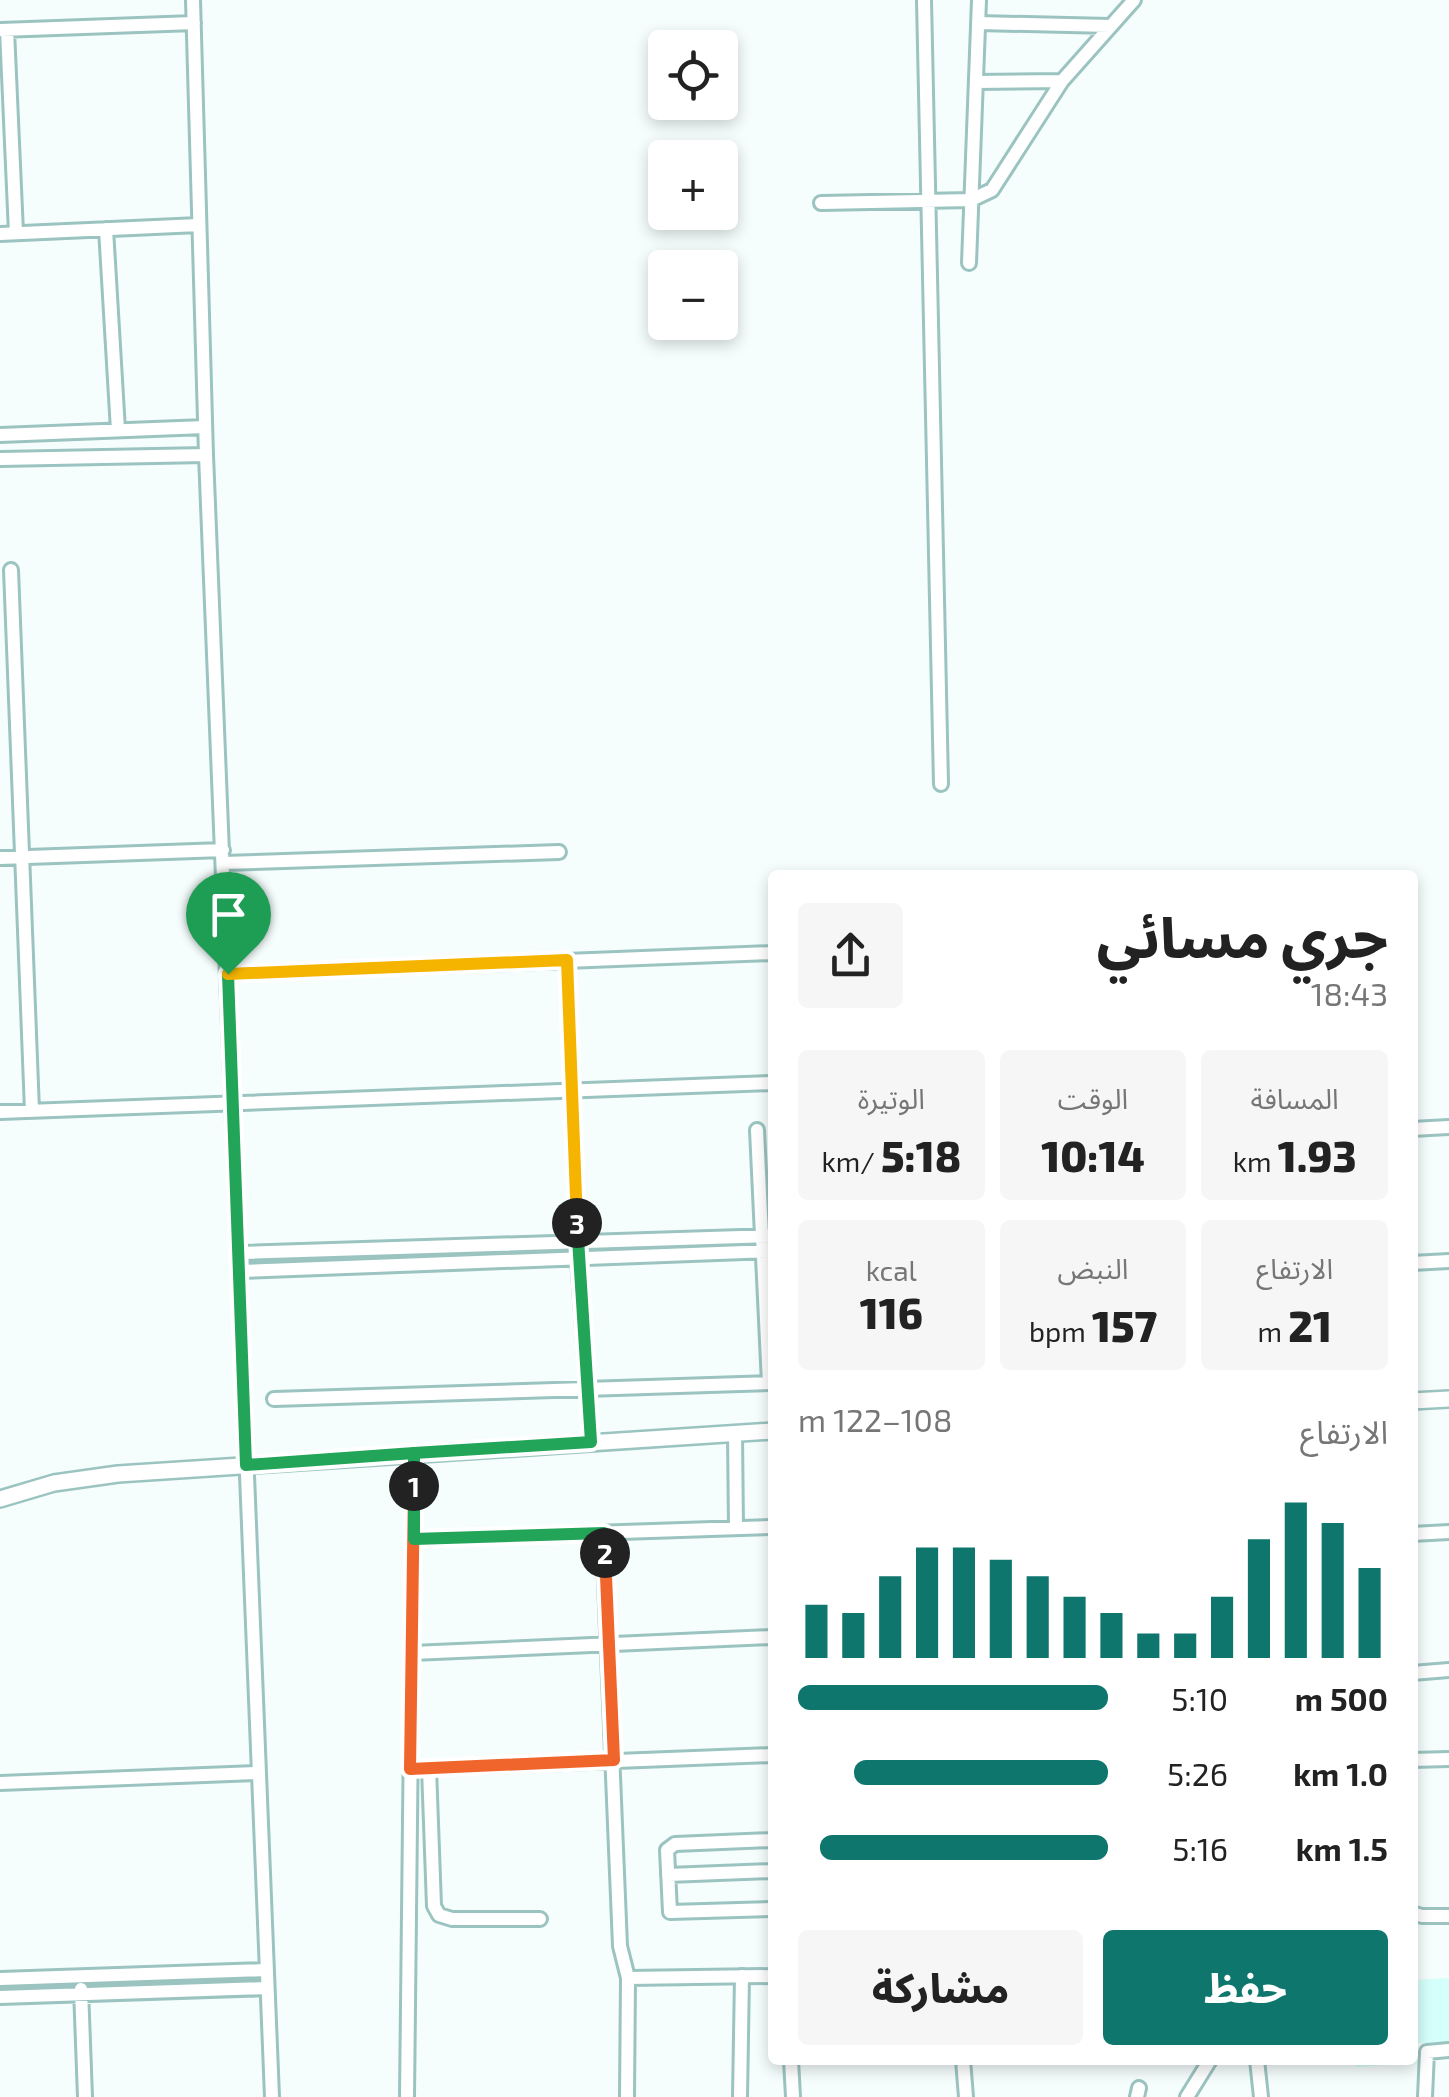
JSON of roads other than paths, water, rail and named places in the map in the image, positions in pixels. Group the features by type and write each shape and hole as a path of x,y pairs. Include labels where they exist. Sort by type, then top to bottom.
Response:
{"main road":[{"path":"1418,1401 1449,1399"},
{"path":"0,1499 28,1489 96,1476 768,1432"},
{"path":"0,1488 28,1489"}],"street":[{"path":"193,0 206,456 272,2097"},
{"path":"924,0 941,784"},
{"path":"969,263 979,0"},
{"path":"821,203 970,200 992,190 1062,80 1134,0"},
{"path":"16,233 4,30 194,23"},
{"path":"978,23 1110,26"},
{"path":"976,82 1062,80"},
{"path":"0,234 199,225"},
{"path":"106,229 118,430"},
{"path":"0,435 205,427"},
{"path":"0,459 206,456"},
{"path":"11,570 32,1111"},
{"path":"0,858 560,852"},
{"path":"228,974 768,952"},
{"path":"567,960 577,1243 591,1442"},
{"path":"0,1112 768,1083"},
{"path":"1418,1129 1449,1127"},
{"path":"240,1272 768,1251 757,1130"},
{"path":"240,1253 767,1236"},
{"path":"378,1251 378,1268"},
{"path":"1418,1263 1449,1261"},
{"path":"274,1399 768,1383"},
{"path":"735,1434 736,1528"},
{"path":"408,2097 414,1453"},
{"path":"414,1539 768,1527"},
{"path":"1418,1534 1449,1532"},
{"path":"604,1533 620,1946 628,1978 628,2097"},
{"path":"412,1653 768,1637"},
{"path":"1418,1673 1449,1670"},
{"path":"410,1769 768,1755"},
{"path":"1418,1760 1449,1758"},
{"path":"429,1768 434,1906 439,1915 540,1919"},
{"path":"0,1783 258,1773"},
{"path":"768,1840 670,1846 668,1875 668,1907 674,1914 768,1909"},
{"path":"668,1875 768,1871"},
{"path":"1418,1915 1449,1916"},
{"path":"0,1979 266,1970"},
{"path":"81,1976 85,2097"},
{"path":"740,2097 742,1976"},
{"path":"628,1978 768,1976"},
{"path":"0,1997 267,1988"},
{"path":"1425,2097 1428,2052 1449,2050"},
{"path":"792,2065 793,2097"},
{"path":"963,2065 966,2097"},
{"path":"1187,2097 1207,2065"},
{"path":"1258,2065 1261,2097"}]}
